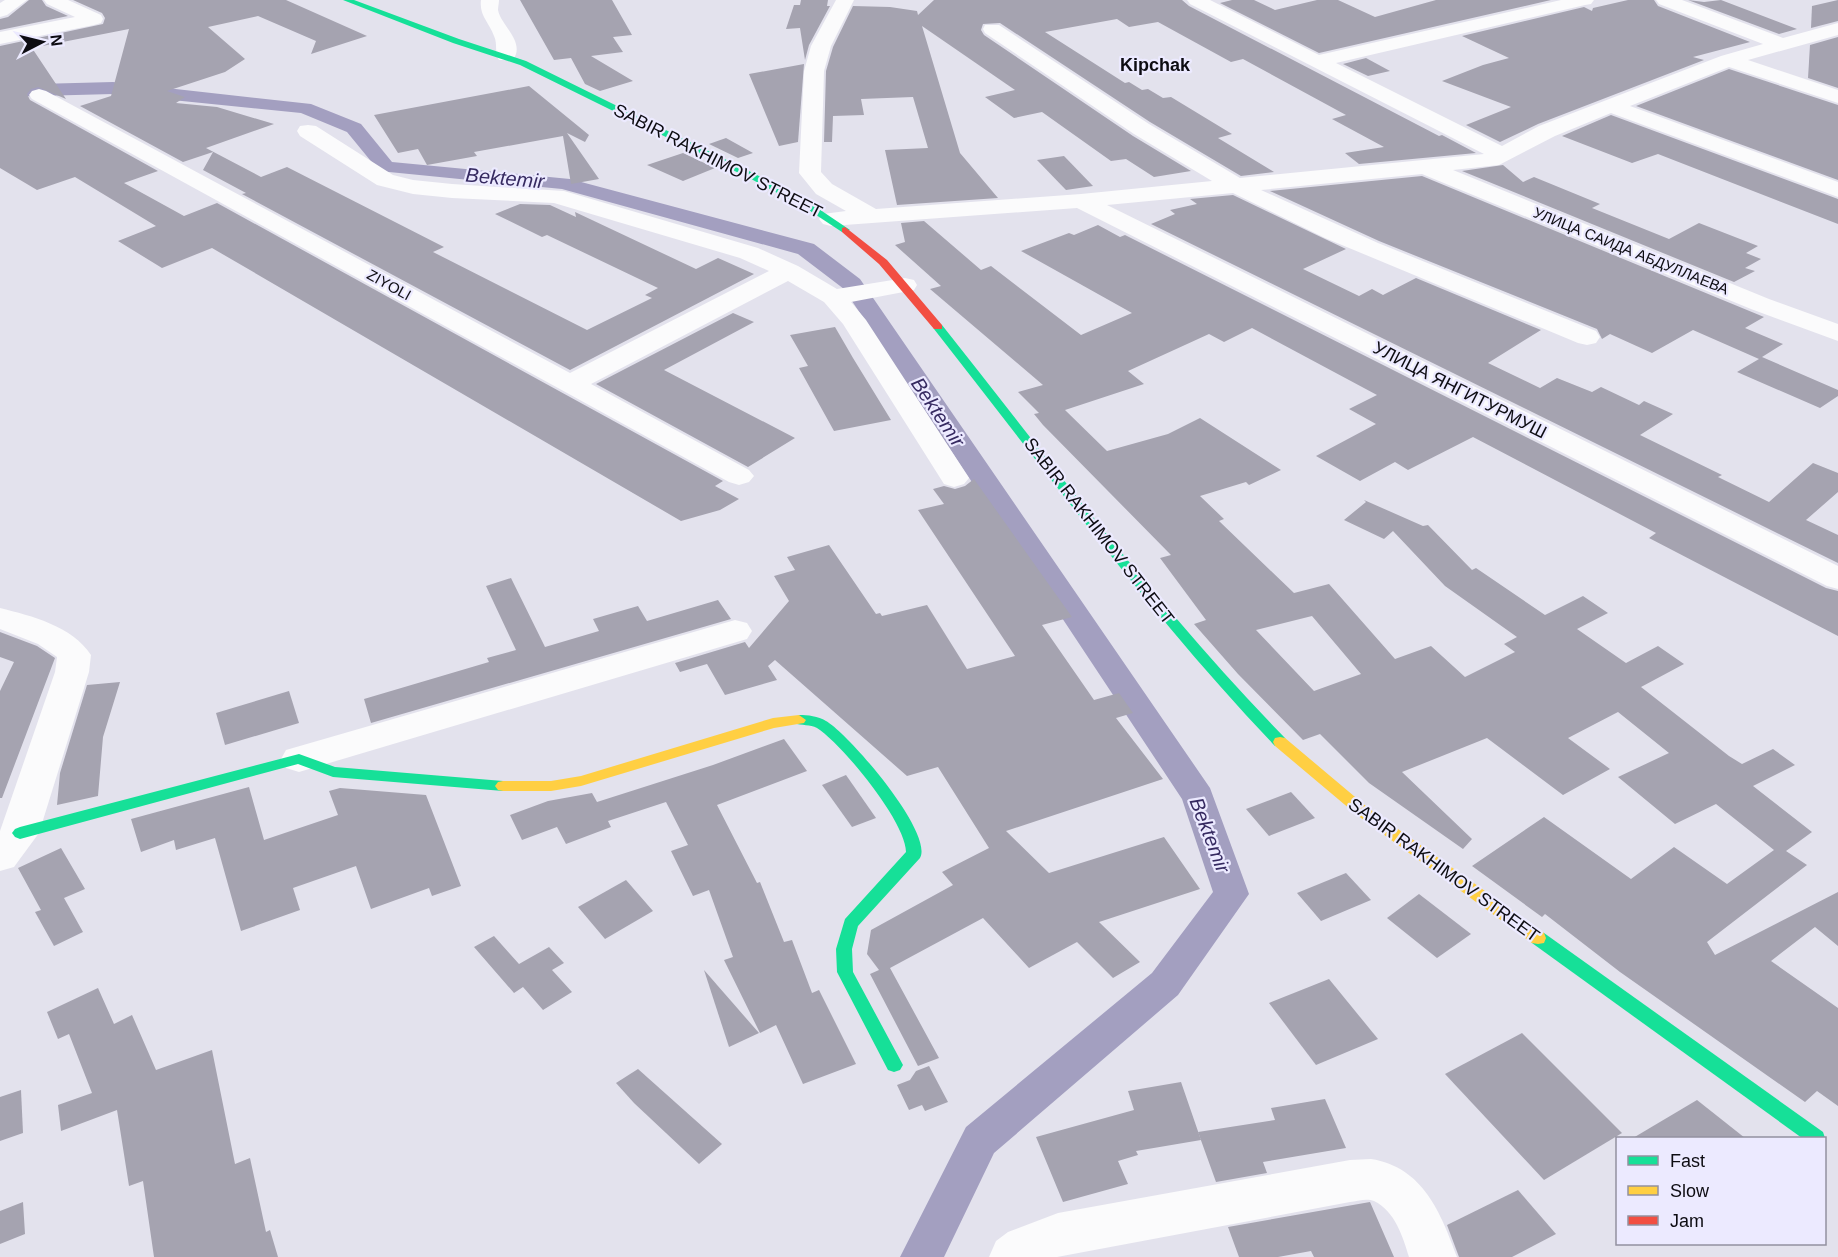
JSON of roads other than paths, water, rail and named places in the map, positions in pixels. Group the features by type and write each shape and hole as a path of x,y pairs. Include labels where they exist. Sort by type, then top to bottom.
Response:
{"street":[{"path":"0,11 18,0"},
{"path":"0,38 94,19 53,0"},
{"name":"SABIR RAKHIMOV STREET","path":"347,0 456,42 506,56 774,186 831,219 878,256 905,285 1199,657 1278,742 1339,794 1815,1137"},
{"path":"490,0 489,11 505,38 506,56"},
{"path":"845,0 820,46 814,71 810,173 824,189 872,216"},
{"path":"1196,0 1503,155"},
{"path":"1317,61 1584,0"},
{"path":"1665,0 1788,42 1838,46"},
{"path":"992,29 1102,103 1236,184 1297,216 1587,338"},
{"path":"831,219 1082,201 1236,184 1479,162 1503,155 1547,131 1728,60 1838,29"},
{"path":"1728,60 1838,97"},
{"name":"ZIYOLI","path":"39,95 739,476"},
{"path":"1611,106 1838,190"},
{"path":"308,131 386,180 413,187 556,196 749,253 841,295 905,285"},
{"name":"УЛИЦА САИДА АБДУЛЛАЕВА","path":"1425,167 1760,304 1838,333"},
{"name":"УЛИЦА ЯНГИТУРМУШ","path":"1082,201 1838,579"},
{"path":"570,384 789,271"},
{"path":"841,295 853,320 954,478"},
{"path":"0,618 58,641 74,655 72,672 10,845"},
{"path":"10,845 735,631"},
{"path":"299,759 333,772 520,787 551,786 581,781 773,723 818,722 837,734 907,827 913,840 914,854 851,923 844,949 845,972 894,1065"},
{"path":"1014,1257 1021,1250 1044,1239 1065,1233 1350,1181 1377,1180 1400,1193 1422,1222 1433,1257"}],"waterway":[{"name":"Bektemir","path":"0,91 113,88 304,108 354,128 386,167 563,183 806,249 852,284 1198,797 1231,894 1165,984 980,1140 922,1257"}],"district":[{"name":"Kipchak","path":"1155,65"}]}
